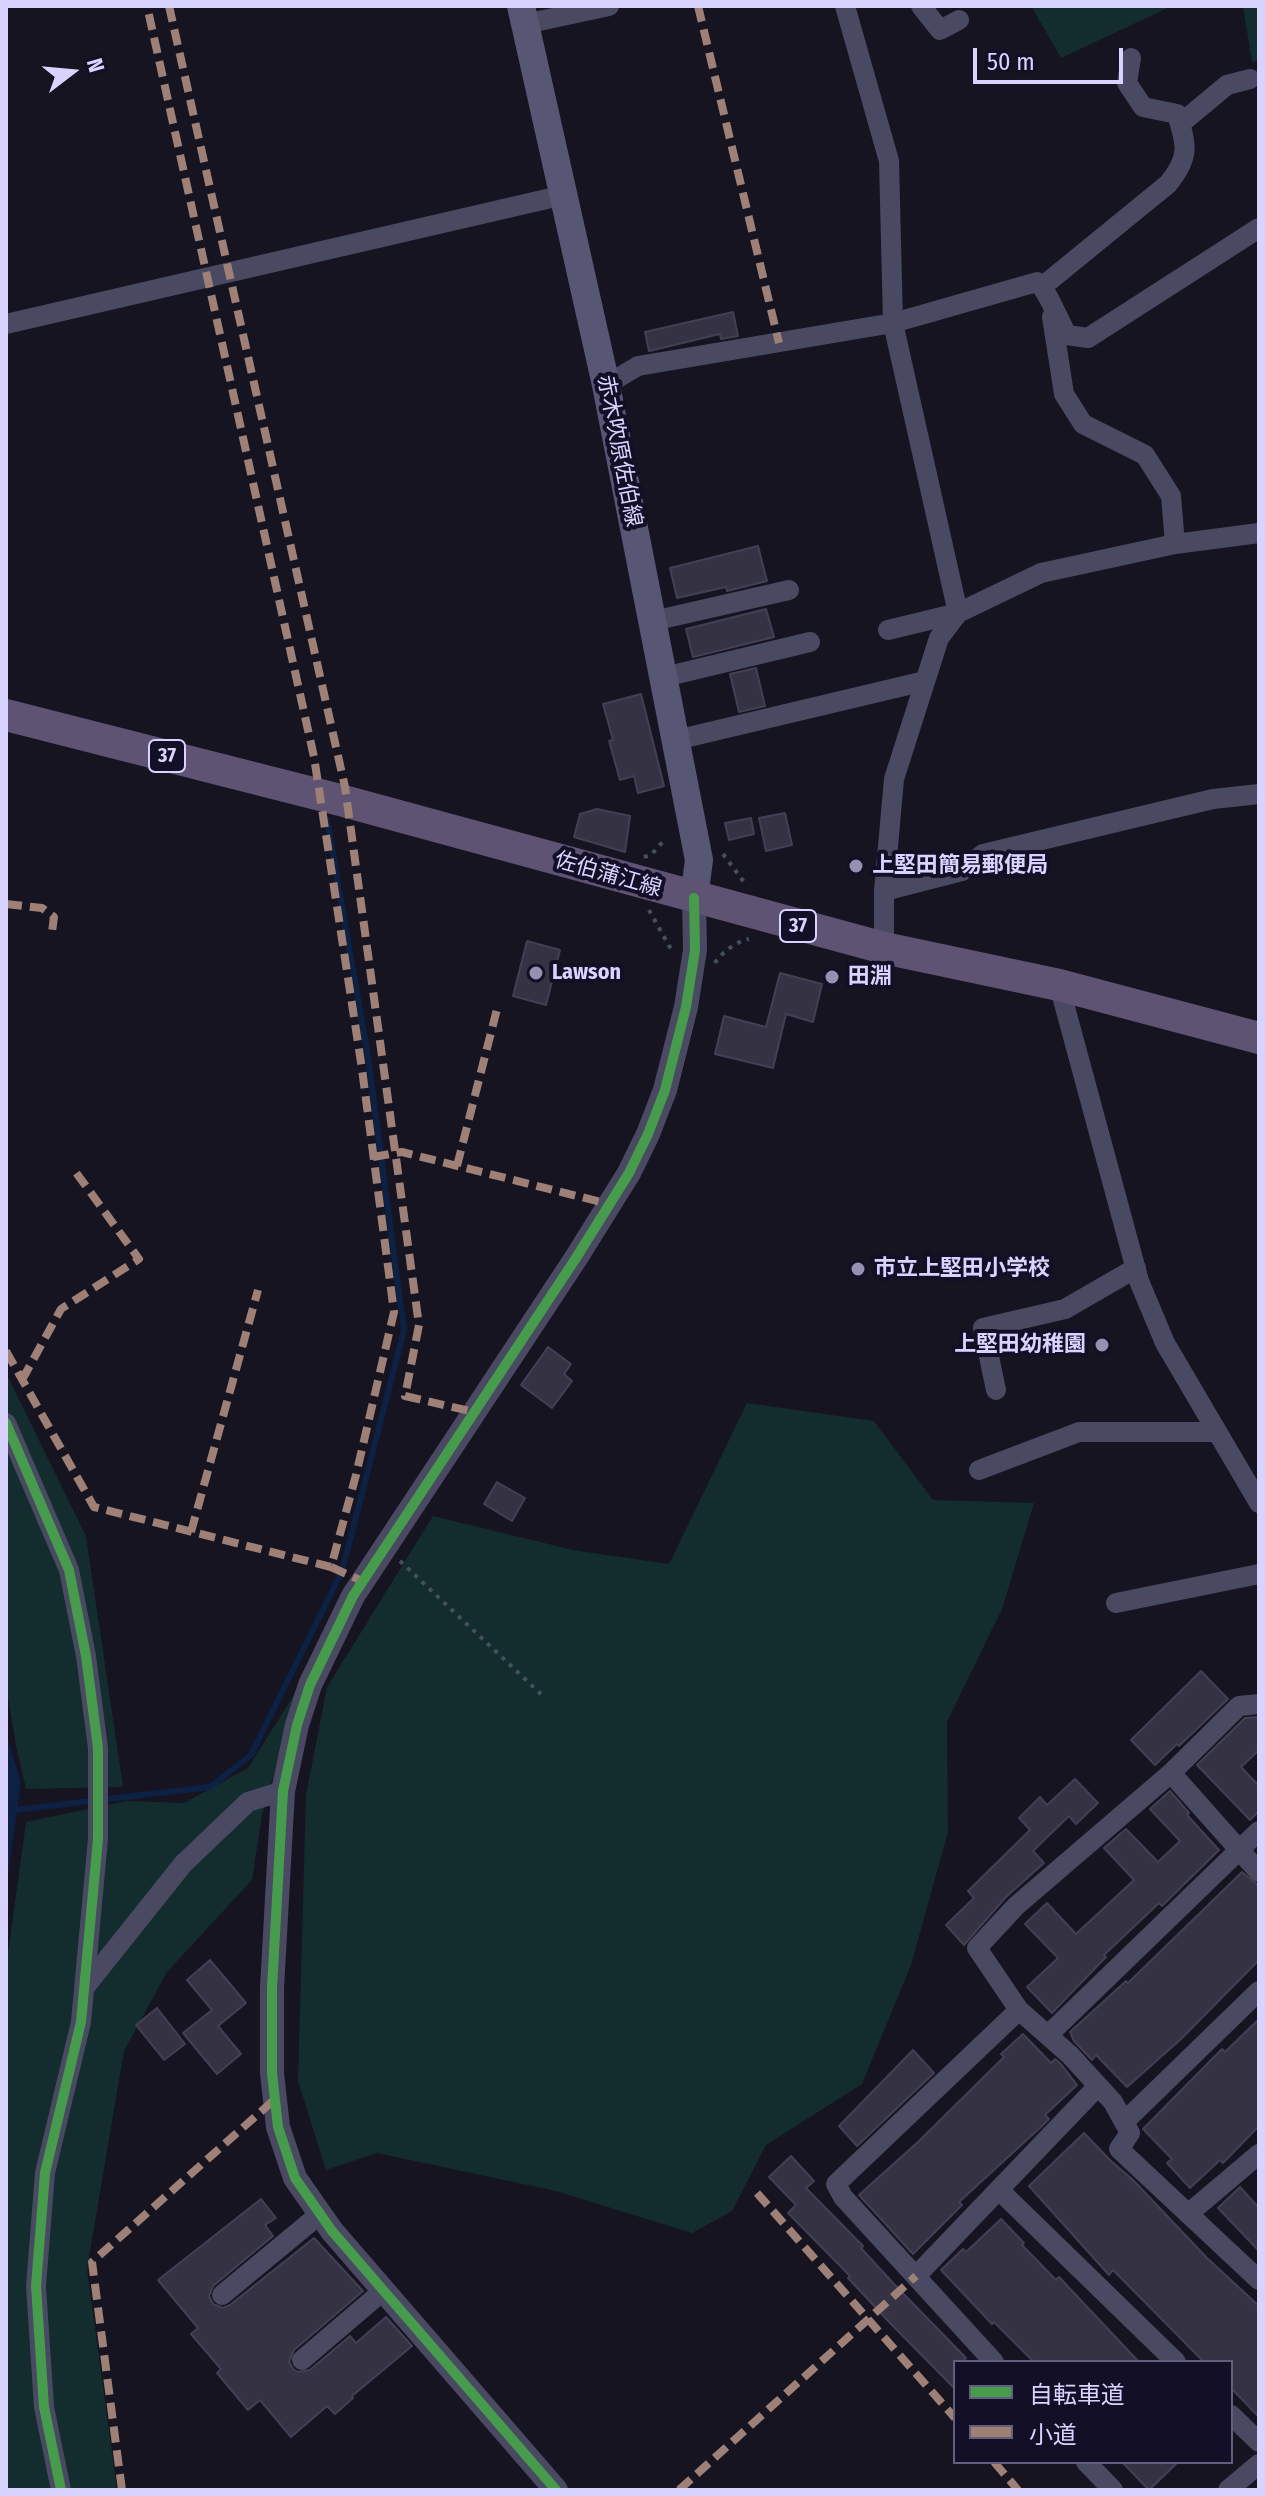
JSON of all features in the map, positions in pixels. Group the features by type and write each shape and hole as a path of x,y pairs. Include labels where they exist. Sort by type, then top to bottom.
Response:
{"main road":[{"name":"赤木吹原佐伯線","path":"523,15 606,385 664,677 699,860 694,898"},
{"name":"佐伯蒲江線","path":"6,715 334,799 884,948 1059,985 1259,1038"}],"street":[{"path":"523,15 609,6"},
{"path":"845,6 889,161 893,323 958,613 939,638 894,779 884,891 884,948"},
{"path":"921,6 940,30 959,20"},
{"path":"1047,295 1168,184 1184,165 1184,136 1177,114 1143,107 1127,83 1131,58"},
{"path":"1180,124 1227,85 1250,79"},
{"path":"6,324 564,195"},
{"path":"606,385 638,366 893,323 1037,282 1067,335 1088,338 1259,228"},
{"path":"1047,295 1064,394 1083,424 1145,455 1171,496 1175,544"},
{"path":"888,630 958,613 1041,573 1175,544 1259,533"},
{"path":"653,621 789,590"},
{"path":"664,677 810,642"},
{"path":"676,740 925,681"},
{"path":"884,891 962,871 983,854 1213,799 1259,794"},
{"path":"556,2490 320,2214 295,2178 278,2127 272,2073 272,1988 283,1791 297,1725 310,1685 353,1596 543,1310 629,1173 648,1134 665,1090 686,1007 695,950 694,898"},
{"path":"1059,985 1136,1268 1165,1343 1259,1503"},
{"path":"996,1390 983,1328 1065,1309 1136,1268"},
{"path":"6,1423 69,1570 86,1656 98,1748 98,1839 81,2022 45,2173 36,2286 44,2407 61,2490"},
{"path":"979,1470 1079,1432 1217,1432"},
{"path":"1116,1603 1259,1574"},
{"path":"1259,1704 1239,1706 1171,1773 1016,1906 977,1948 1019,2010 1048,2035 1113,2102 1130,2133 1119,2149 1259,2280"},
{"path":"1171,1773 1259,1872"},
{"path":"84,1989 183,1864 248,1802 283,1791"},
{"path":"1048,2035 1259,1831"},
{"path":"1124,2122 1259,1991"},
{"path":"992,2360 843,2197 836,2184 1019,2010"},
{"path":"916,2276 1098,2086"},
{"path":"1188,2214 1259,2154"},
{"path":"999,2190 1174,2360"},
{"path":"222,2295 320,2214"},
{"path":"302,2360 384,2290"},
{"path":"1233,2417 1259,2442"},
{"path":"1088,2464 1113,2490"},
{"path":"1228,2490 1259,2464"}],"path":[{"path":"639,858 651,855 666,838"},
{"path":"647,907 673,952"},
{"path":"384,1545 544,1697"}],"green space":[{"path":"1031,6 1172,6 1061,58"},
{"path":"1243,6 1259,6 1259,61 1252,62"},
{"path":"6,1373 86,1536 123,1787 26,1789 6,1685"},
{"path":"747,1403 874,1421 933,1500 1034,1503 1002,1609 947,1722 948,1832 911,1965 862,2084 766,2145 732,2211 692,2233 556,2191 377,2153 326,2170 298,2081 306,1795 327,1687 433,1516 573,1550 669,1564"},
{"path":"300,1685 262,1815 252,1880 167,1972 124,2051 87,2269 117,2490 6,2490 6,1968 26,1822 127,1801 184,1803 248,1768"}],"water":[{"path":"6,1733 21,1783 6,1888"}],"building":[{"path":"733,312 738,336 721,339 720,334 649,351 645,332"},
{"path":"758,546 767,581 727,591 726,587 677,598 670,568"},
{"path":"766,609 774,637 693,657 686,629"},
{"path":"756,668 765,706 739,712 730,674"},
{"path":"641,694 664,786 638,793 634,776 620,780 603,704"},
{"path":"597,809 630,816 625,852 574,837 580,814"},
{"path":"785,813 792,845 766,851 759,818"},
{"path":"751,818 754,834 729,840 725,823"},
{"name":"Lawson","path":"527,941 560,950 546,1005 513,996"},
{"path":"780,973 822,984 813,1022 786,1014 773,1068 715,1054 724,1016 766,1027"},
{"path":"548,1347 571,1364 564,1374 572,1381 552,1408 521,1385"},
{"path":"497,1482 525,1498 512,1521 484,1504"},
{"path":"1201,1671 1228,1699 1155,1765 1131,1740"},
{"path":"1259,1717 1259,1750 1241,1767 1259,1786 1259,1811 1250,1820 1197,1765 1245,1718"},
{"path":"1075,1779 1098,1803 1076,1824 1069,1816 1033,1851 1044,1863 1006,1897 964,1945 946,1925 974,1898 968,1891 1030,1830 1019,1818 1040,1797 1047,1805"},
{"path":"1170,1791 1219,1850 1162,1906 1159,1903 1104,1955 1106,1957 1052,2013 1027,1987 1058,1958 1025,1924 1047,1903 1076,1934 1134,1880 1104,1848 1126,1829 1158,1862 1180,1841 1150,1809"},
{"path":"1242,1872 1259,1886 1259,1960 1181,2039 1127,2087 1096,2055 1092,2060 1074,2041 1070,2032 1126,1981 1128,1983"},
{"path":"210,1960 246,2003 218,2026 241,2054 217,2074 183,2033 212,2010 187,1980"},
{"path":"157,2008 185,2044 164,2060 136,2025"},
{"path":"1259,2019 1259,2126 1223,2163 1220,2160 1190,2188 1167,2163 1172,2159 1143,2129 1222,2049 1225,2052"},
{"path":"1023,2034 1051,2063 1055,2059 1061,2064 1077,2085 1045,2115 1049,2119 959,2202 962,2205 913,2254 859,2195 919,2141 1004,2057 1001,2054"},
{"path":"913,2050 934,2073 857,2146 839,2126"},
{"path":"1084,2133 1207,2258 1259,2306 1259,2417 1233,2390 1233,2360 1202,2360 1113,2270 1109,2275 1029,2186"},
{"path":"791,2156 814,2181 806,2188 966,2358 953,2360 953,2387 788,2213 796,2205 769,2177"},
{"path":"1240,2187 1259,2208 1259,2251 1218,2208"},
{"path":"261,2199 276,2218 265,2225 273,2236 213,2286 209,2296 213,2304 223,2308 230,2305 314,2238 363,2291 294,2350 289,2362 293,2369 298,2372 310,2370 350,2336 356,2343 386,2317 412,2346 335,2414 327,2406 291,2437 260,2400 248,2410 217,2373 221,2369 191,2334 198,2328 158,2280"},
{"path":"1001,2219 1024,2243 1022,2245 1056,2280 1059,2277 1137,2360 1032,2360 994,2322 992,2324 941,2270 963,2249 966,2252"},
{"path":"1124,2464 1176,2464 1149,2490"}],"waterway":[{"path":"6,1811 210,1787 251,1755 342,1571 404,1330 368,1057 327,819"}],"marked path":[{"path":"6,1351 94,1507 331,1567 394,1312 362,1069 314,757 147,6"},
{"path":"169,6 345,787 419,1325 405,1396 474,1412"},
{"path":"698,6 779,343"},
{"path":"6,904 42,908 54,917 52,932"},
{"path":"457,1166 497,1009"},
{"path":"373,1157 402,1152 609,1204"},
{"path":"22,1380 61,1309 139,1259 72,1167"},
{"path":"191,1532 258,1290"},
{"path":"331,1567 362,1581"},
{"path":"122,2490 92,2262 275,2099"},
{"path":"757,2193 953,2416"},
{"path":"679,2490 916,2276"},
{"path":"996,2464 1018,2490"}],"cycle path":[{"path":"556,2490 332,2231 295,2178 278,2127 272,2073 272,1988 283,1791 297,1725 310,1685 353,1596 576,1258 629,1173 648,1134 665,1090 686,1007 695,950 694,898"},
{"path":"6,1423 69,1570 86,1656 98,1748 98,1839 81,2022 45,2173 36,2286 44,2407 61,2490"}],"place":[{"name":"上堅田簡易郵便局","path":"856,866"},
{"name":"Lawson","path":"536,973"},
{"name":"田淵","path":"832,977"},
{"name":"市立上堅田小学校","path":"858,1269"},
{"name":"上堅田幼稚園","path":"1102,1345"}]}
